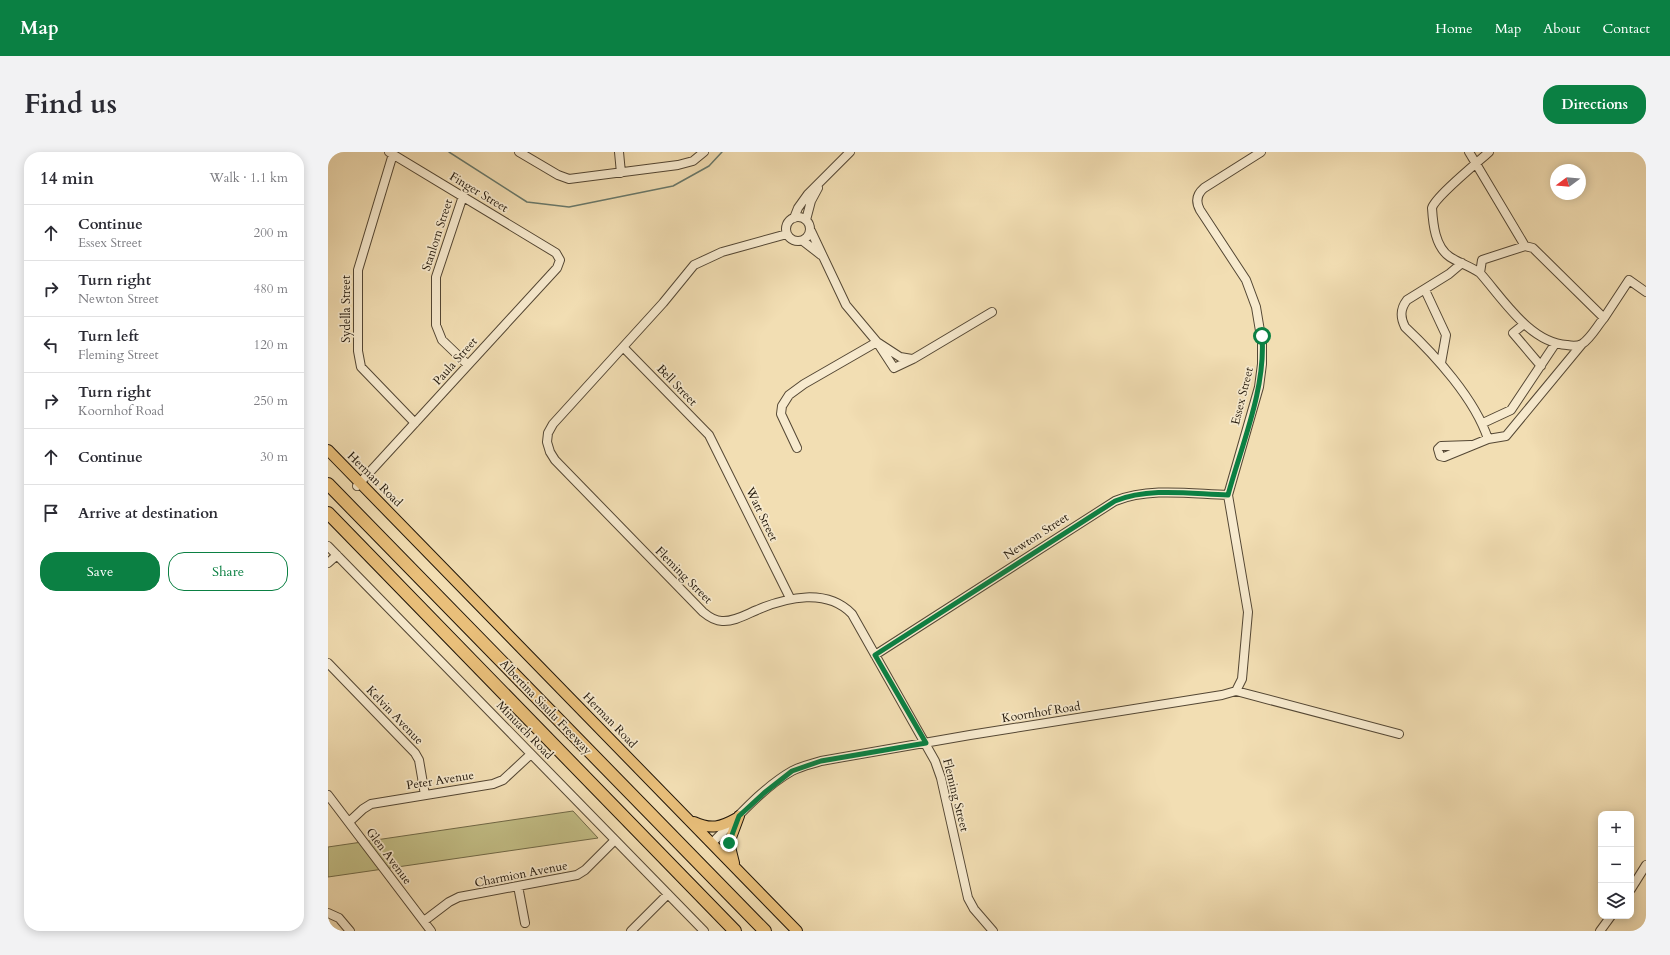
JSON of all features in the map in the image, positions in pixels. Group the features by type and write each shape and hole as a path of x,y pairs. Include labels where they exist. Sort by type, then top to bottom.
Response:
{"highway":[{"name":"Albertina Sisulu Freeway","path":"328,484 765,931"},
{"name":"Albertina Sisulu Freeway","path":"328,513 735,931"}],"main road":[{"name":"Herman Road","path":"328,450 394,522 403,528 797,931"},
{"name":"Herman Road","path":"328,455 358,484"},
{"path":"689,820 703,826 712,827 723,825 738,817"},
{"path":"735,868 729,843 738,817"}],"street":[{"path":"519,152 558,175 569,179 686,164 704,152"},
{"path":"619,152 622,173"},
{"path":"823,256 803,241 793,241 787,234 787,224 794,218 798,208 808,194 820,184 850,152"},
{"name":"Essex Street","path":"1236,691 1242,679 1248,612 1228,495 1259,387 1263,357 1262,336 1256,306 1246,280 1202,213 1197,200 1198,194 1204,188 1261,152"},
{"path":"1469,152 1525,246"},
{"path":"1489,152 1432,206 1436,236 1446,254 1480,273 1524,324 1540,337 1555,344 1572,346 1582,344"},
{"name":"Finger Street","path":"391,153 556,253"},
{"name":"Sydella Street","path":"391,153 358,270 358,356 363,370 415,423"},
{"path":"806,220 811,201 820,184"},
{"name":"Stanlorn Street","path":"463,196 436,276 436,325 442,340 468,366"},
{"path":"794,218 800,217 806,220 810,225 811,231 846,305 877,342 894,368 913,359 992,312"},
{"path":"803,241 808,237 811,231"},
{"name":"Fleming Street","path":"787,234 711,257 694,265 663,303 553,424 547,438 551,455 703,612 712,619 721,622 733,620 777,601 790,598 831,599 844,606 854,616 926,743 941,778 968,898 976,913 993,931"},
{"path":"1488,439 1483,423 1441,363 1430,350 1405,327 1401,313 1402,306 1407,300 1449,274 1461,262 1482,260 1525,246 1533,248 1604,318"},
{"name":"Paula Street","path":"358,484 557,268 560,260 556,253"},
{"path":"1480,273 1482,260"},
{"path":"1471,445 1488,439 1508,435 1523,414 1604,318 1629,280 1646,291"},
{"path":"1425,290 1446,335 1441,363"},
{"path":"1524,324 1513,333 1541,366"},
{"path":"877,342 900,357 913,359"},
{"path":"797,448 781,414 782,406 789,395 804,384 877,342"},
{"path":"1483,423 1511,410 1555,344"},
{"path":"1430,350 1445,346"},
{"name":"Bell Street","path":"623,347 706,432 712,441"},
{"name":"Watt Street","path":"712,441 790,598"},
{"name":"Newton Street","path":"875,655 1115,501 1133,495 1155,493 1228,495"},
{"name":"Minuach Road","path":"328,546 702,930"},
{"path":"328,564 337,555"},
{"name":"Kelvin Avenue","path":"328,663 415,753 418,760 425,795"},
{"name":"Koornhof Road","path":"712,843 775,783 792,771 802,767 854,754 1222,695 1236,691 1399,734"},
{"name":"Peter Avenue","path":"348,822 371,804 498,782 531,754"},
{"name":"Glen Avenue","path":"328,795 432,931"},
{"name":"Charmion Avenue","path":"424,921 455,899 577,875 585,870 615,840"},
{"path":"1634,884 1646,865"},
{"path":"518,886 525,923"},
{"path":"631,931 668,894"},
{"path":"328,913 339,918 350,931"},
{"path":"1600,931 1609,919"}],"shaded area":[{"path":"573,811 598,838 328,877 328,847"}],"waterway":[{"path":"449,152 527,202 569,207 673,186 709,166 722,152"}],"route":[{"path":"729,843 731,834 739,816 764,793 792,771 821,761 854,754 926,743 875,655 1115,501 1133,495 1155,493 1228,495 1259,387 1263,357 1262,336"}]}
